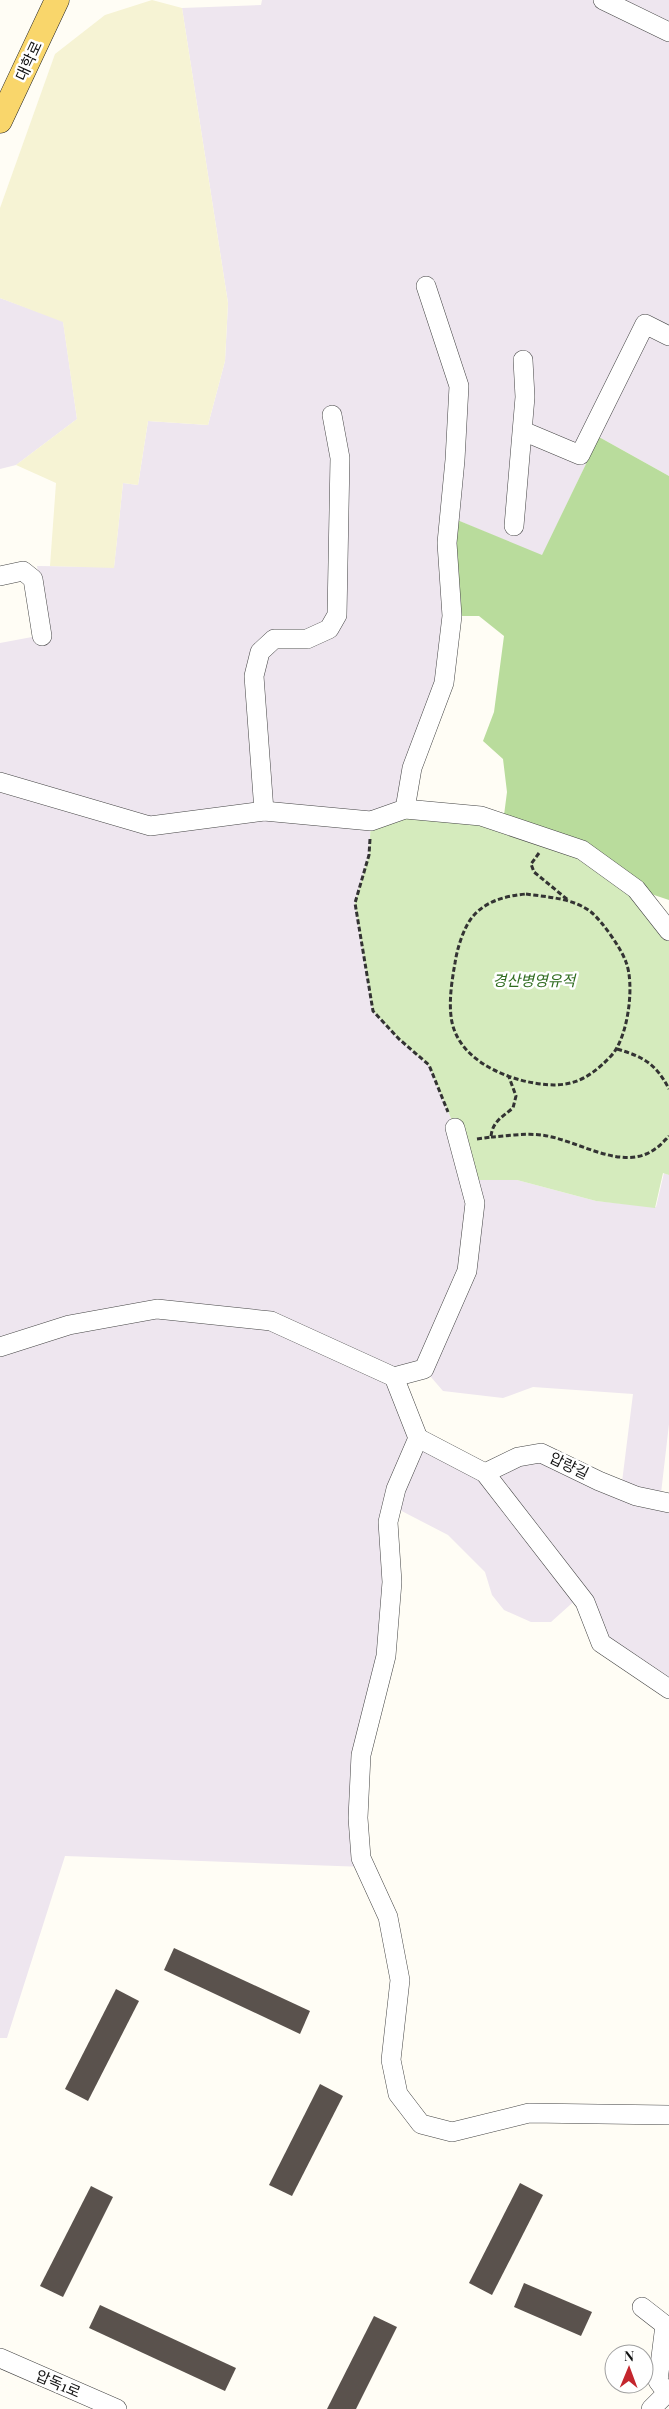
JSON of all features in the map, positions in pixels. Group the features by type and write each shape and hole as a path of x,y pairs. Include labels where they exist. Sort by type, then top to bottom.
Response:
{"main road":[{"name":"대학로","path":"0,121 57,0"}],"street":[{"path":"603,0 669,32"},
{"path":"405,809 412,768 444,683 452,616 447,543 455,460 459,386 426,286"},
{"path":"523,431 580,455 645,324 669,336"},
{"path":"514,526 525,397 523,360"},
{"path":"264,811 254,676 260,652 274,639 307,639 329,629 337,615 340,458 332,415"},
{"path":"0,576 23,571 33,580 42,636"},
{"path":"0,782 150,826 264,811 371,821 405,809 481,816 582,850 636,889 669,931"},
{"path":"0,1347 69,1325 157,1309 271,1321 394,1378 424,1369 467,1271 475,1203 457,1135"},
{"path":"394,1378 418,1438 485,1474 585,1602 600,1643 669,1689"},
{"path":"418,1438 396,1489 388,1522 392,1582 386,1656 361,1756 358,1818 361,1858 388,1917 400,1980 391,2060 398,2094 421,2124 452,2132 529,2113 669,2115"},
{"name":"압량길","path":"485,1474 518,1457 541,1453 599,1481 636,1496 669,1503"},
{"path":"642,2307 665,2325 658,2381 668,2393 651,2409"},
{"name":"압독1로","path":"0,2358 117,2409"}],"path":[{"path":"371,821 368,855 355,904 374,1011 399,1039 429,1065 457,1135 491,1137 540,1135 574,1142 600,1154 630,1158 654,1150 669,1136"},
{"path":"550,839 532,864 534,872 568,901 591,912 613,938 626,962 629,993 626,1025 617,1049 595,1072 572,1084 538,1084 509,1077 491,1070 468,1051 458,1035 451,1018 456,954 473,915 489,903 505,896 526,894 568,901"},
{"path":"617,1049 641,1056 662,1075 669,1089"},
{"path":"491,1137 491,1128 496,1121 513,1108 516,1096 509,1077"}],"shaded area":[{"path":"152,0 182,8 228,303 225,361 208,425 148,421 138,485 123,483 114,568 50,566 56,483 16,465 77,419 63,322 0,298 0,208 55,54 105,15"},
{"path":"262,0 669,0 669,476 599,437 542,556 450,517 452,616 405,809 371,821 369,855 355,903 399,1039 429,1065 455,1128 469,1179 517,1180 596,1201 656,1207 664,1173 669,1175 669,1424 660,1502 669,1503 669,1689 601,1643 580,1596 551,1622 531,1622 504,1610 492,1595 485,1572 448,1535 392,1506 392,1582 372,1711 365,1867 65,1856 7,2038 0,2038 0,643 48,634 37,566 114,567 123,483 138,485 148,421 208,425 225,361 228,303 182,8 261,5","holes":["424,1369 443,1391 503,1398 533,1387 633,1394 621,1490 541,1453 484,1473 418,1438 394,1378"]},
{"path":"0,298 63,321 77,419 16,465 0,469"}],"green space":[{"path":"599,437 669,476 669,900 636,889 582,850 503,823 507,792 503,759 483,741 494,712 504,636 479,616 452,616 450,517 542,555"},
{"name":"경산병영유적","path":"397,811 481,816 582,850 669,931 669,1175 663,1173 655,1208 596,1201 517,1180 469,1180 455,1128 429,1065 399,1039 373,1011 355,903 369,855 371,821"}],"building":[{"path":"174,1948 310,2011 300,2034 164,1970"},
{"path":"116,1989 139,2001 88,2101 65,2089"},
{"path":"320,2084 343,2096 292,2196 269,2185"},
{"path":"520,2183 543,2195 492,2295 469,2283"},
{"path":"91,2186 113,2197 63,2297 40,2286"},
{"path":"524,2283 592,2312 581,2336 514,2307"},
{"path":"100,2305 236,2368 225,2391 89,2328"},
{"path":"374,2316 397,2327 356,2409 327,2409"}]}
